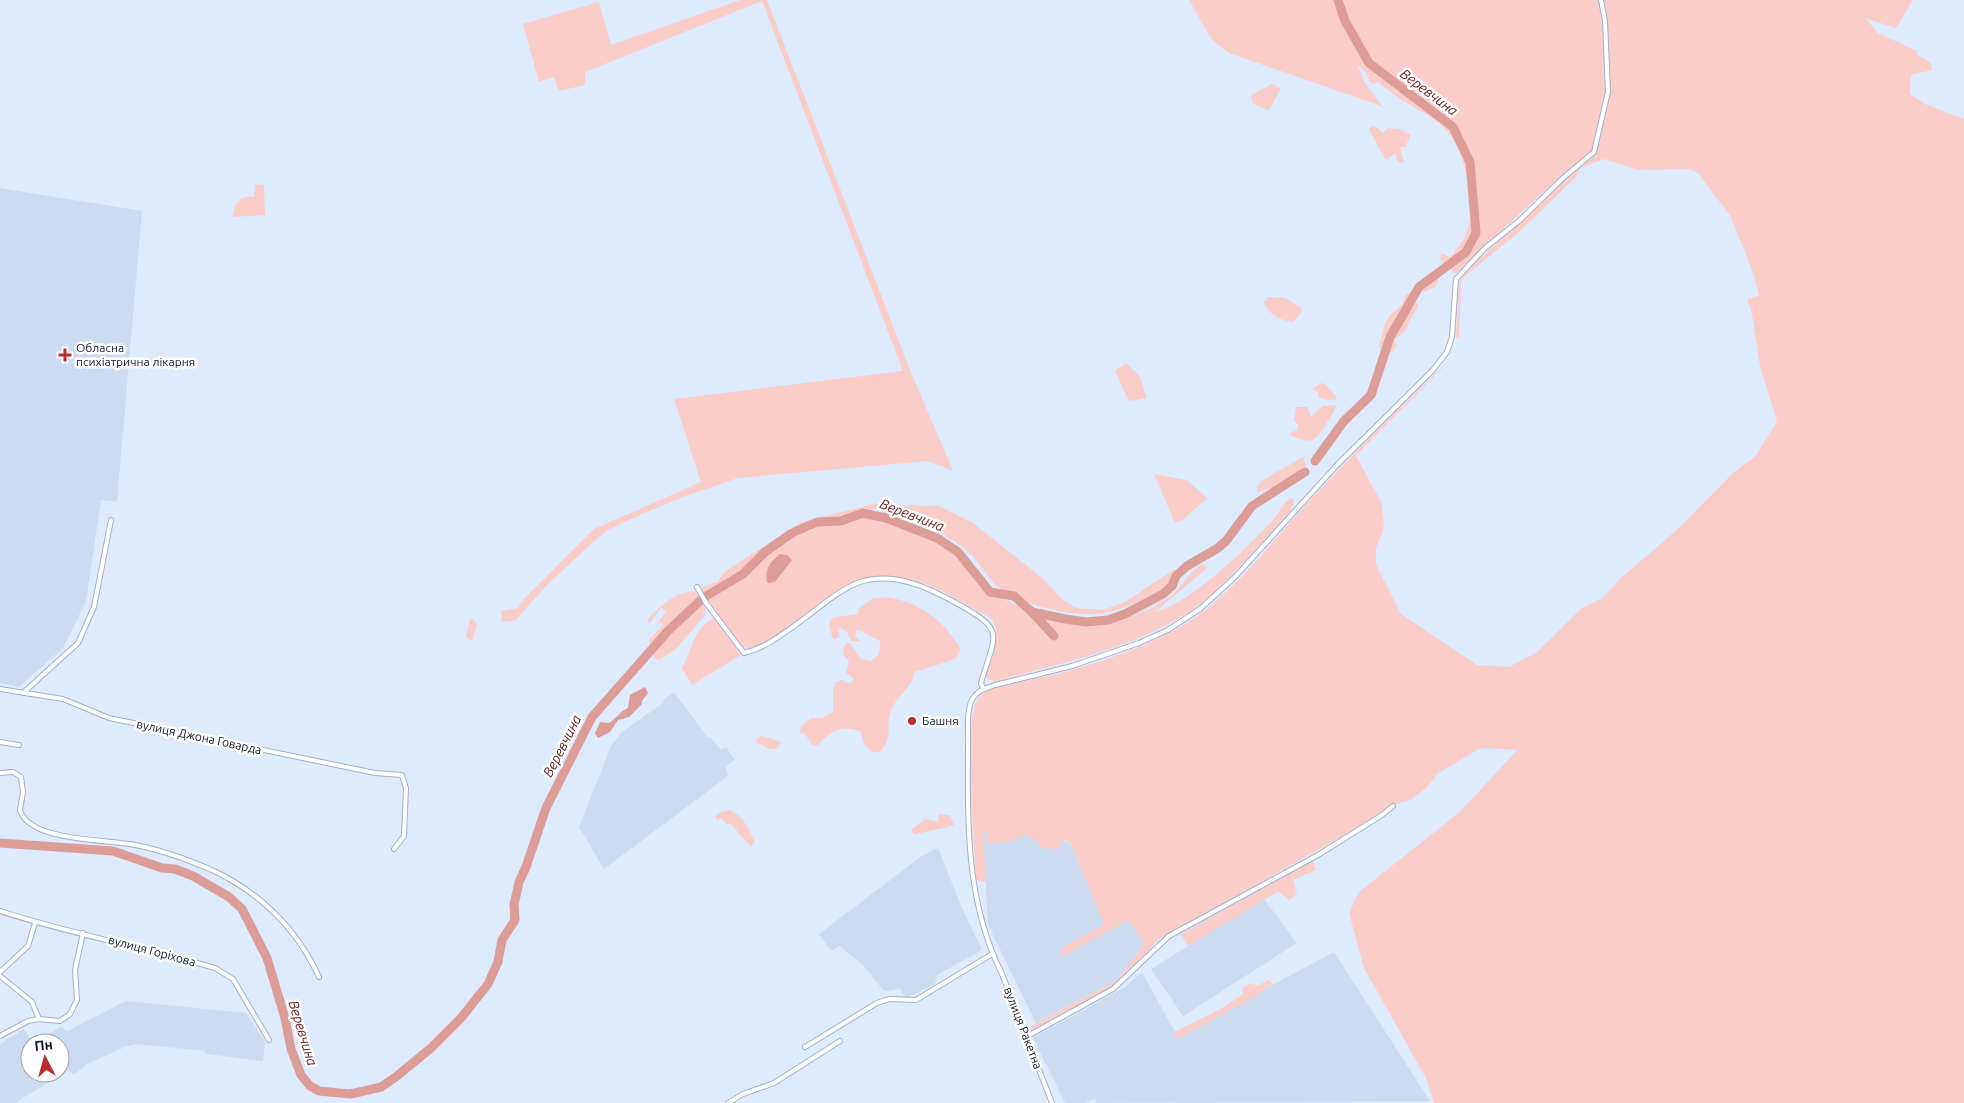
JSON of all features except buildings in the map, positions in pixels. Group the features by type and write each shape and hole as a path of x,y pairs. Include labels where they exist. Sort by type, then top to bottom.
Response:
{"street":[{"path":"697,587 706,603 744,653 766,646 837,596 861,582 892,580 918,584 970,611 990,625 994,639 981,683 983,689 1072,666 1139,643 1168,630 1200,609 1235,577 1337,464 1432,371 1447,352 1452,337 1456,278 1485,248 1519,221 1562,178 1594,152 1608,92 1605,21 1601,0"},
{"path":"23,693 78,643 94,607 111,520"},
{"name":"вулиця Джона Говарда","path":"0,689 63,699 109,718 375,772 402,775 406,788 404,836 394,849"},
{"name":"вулиця Ракетна","path":"983,689 973,698 969,713 968,828 974,889 983,928 992,954 1052,1103"},
{"path":"0,742 19,746"},
{"path":"0,773 13,772 21,776 23,792 20,810 28,822 59,836 127,843 184,859 215,872 259,898 279,916 305,946 319,976"},
{"path":"1026,1037 1113,989 1169,936 1318,855 1382,815 1392,806"},
{"name":"вулиця Горіхова","path":"0,911 35,923 172,955 215,968 233,979 269,1040"},
{"path":"35,923 28,946 0,974 32,1002 39,1019"},
{"path":"0,1036 28,1021 39,1019 60,1022 70,1014 77,1000 75,970 83,933"},
{"path":"805,1046 877,1003 889,999 916,1000 992,954"},
{"path":"728,1103 742,1094 774,1083 840,1041"}],"shaded area":[{"path":"740,0 767,0 910,370 953,471 928,461 738,478 680,498 608,530 545,587 516,620 502,622 501,611 518,608 521,602 594,529 701,482 674,399 903,371 762,1 585,72 585,85 559,91 554,77 539,82 523,24 599,2 611,45"},
{"path":"1189,0 1599,0 1604,18 1605,94 1593,151 1539,196 1455,274 1440,259 1441,253 1450,257 1464,238 1469,225 1470,203 1464,164 1449,133 1433,119 1386,89 1378,81 1374,84 1369,81 1366,72 1357,64 1365,83 1384,109 1381,106 1229,53 1211,39"},
{"path":"1604,0 1913,0 1896,28 1865,18 1878,33 1917,51 1916,54 1931,63 1932,70 1911,75 1910,94 1925,104 1964,119 1964,1103 1434,1103 1426,1078 1364,968 1349,913 1359,892 1461,811 1517,750 1479,749 1438,773 1427,787 1412,799 1389,807 1375,818 1158,940 1122,979 1109,989 1033,1030 1031,1026 1117,980 1144,944 1128,920 1059,958 1066,945 1104,924 1070,842 1060,839 1061,846 1058,849 1042,848 1035,839 1025,834 1012,840 988,843 987,831 983,831 986,882 976,880 970,758 973,712 977,700 982,694 1004,685 1053,675 1116,656 1161,637 1194,618 1243,575 1357,451 1452,358 1356,456 1381,502 1384,524 1376,548 1376,565 1401,614 1477,665 1509,667 1537,652 1582,608 1603,598 1621,578 1680,527 1734,472 1756,456 1777,421 1760,366 1752,314 1747,299 1759,296 1754,275 1731,217 1698,173 1689,169 1639,170 1603,159 1581,168 1575,178 1518,233 1461,281 1459,339 1456,337 1459,282 1463,274 1594,153 1598,146 1609,95 1607,19"},
{"path":"1272,84 1281,88 1269,110 1253,104 1251,95"},
{"path":"1372,126 1377,127 1382,133 1388,128 1399,129 1411,135 1405,147 1400,147 1404,163 1398,162 1395,153 1386,160 1369,130"},
{"path":"255,184 264,185 265,215 233,217 236,204 241,199 254,197"},
{"name":"Обласна психіатрична лікарня","path":"0,188 142,211 117,502 101,500 86,601 63,648 19,687 0,683"},
{"path":"1437,269 1439,279 1435,287 1424,292 1421,290 1424,279"},
{"path":"1415,289 1418,292 1415,299 1418,306 1404,332 1394,340 1397,346 1392,352 1379,347 1384,326 1390,315 1402,305 1406,295"},
{"path":"1268,297 1285,298 1301,307 1301,313 1293,322 1283,320 1272,314 1266,307 1264,302"},
{"path":"1126,363 1139,375 1147,398 1129,401 1115,371"},
{"path":"1321,383 1325,384 1336,396 1336,400 1318,397 1319,393 1313,389"},
{"path":"1336,405 1321,432 1313,439 1309,441 1303,440 1289,434 1297,430 1299,425 1294,421 1296,407 1307,407 1311,417 1323,406"},
{"path":"1303,457 1306,466 1304,469 1278,486 1257,492 1261,481"},
{"path":"1154,474 1187,480 1207,498 1184,519 1175,523"},
{"path":"1291,498 1294,500 1293,506 1286,519 1214,592 1184,615 1139,638 1116,647 994,682 986,677 996,640 995,626 992,619 951,596 922,583 892,577 871,577 857,580 782,632 766,642 753,647 744,647 733,638 710,606 701,588 718,581 724,572 802,522 873,504 939,506 973,523 1042,578 1064,601 1077,608 1103,610 1125,602 1175,569 1179,581 1136,602 1109,612 1083,614 1067,612 1035,605 1007,593 993,583 973,556 954,541 915,520 890,511 873,509 831,520 834,522 863,515 881,517 941,542 961,559 984,591 1019,606 1032,616 1043,615 1085,623 1097,623 1135,615 1148,610 1169,597 1202,564 1208,567 1155,612 1186,597 1233,560 1272,521"},
{"path":"780,554 787,555 792,560 775,582 767,583 766,574 769,566"},
{"path":"695,591 705,606 705,615 675,650 659,660 654,658 649,640 663,625 661,622 657,624 666,611 661,608 649,624 648,619 663,605 674,597"},
{"path":"888,597 911,604 930,615 947,630 961,650 955,659 915,672 911,682 892,708 887,741 880,752 872,752 863,742 861,732 848,729 832,732 818,745 813,746 805,734 800,733 801,726 812,718 822,718 833,713 833,690 836,682 842,680 847,683 852,682 854,678 846,673 849,661 844,656 843,648 847,643 850,644 861,659 871,661 878,655 880,647 880,641 857,629 855,636 860,641 851,641 847,632 840,628 838,631 840,637 833,639 829,626 830,620 836,617 858,614 859,608 872,599"},
{"path":"715,617 741,655 692,685 682,668 698,633 707,622"},
{"path":"470,619 474,619 477,626 472,641 466,637"},
{"path":"645,687 648,693 642,704 629,717 618,720 610,732 598,738 595,733 600,722 609,723 612,721 628,708 630,695"},
{"path":"674,692 708,738 710,737 721,750 726,747 735,760 726,766 728,776 604,869 579,827 611,746 621,733 663,703 664,699"},
{"path":"762,736 782,742 776,749 769,749 756,742 757,738"},
{"path":"730,810 742,818 755,841 751,847 731,824 726,824 722,818 717,820 715,816"},
{"path":"939,814 950,815 954,825 915,835 911,830 925,819 938,822"},
{"path":"1032,830 1070,843 1107,930 1128,920 1144,944 1117,980 1036,1023 988,925 983,831"},
{"path":"938,848 961,906 982,950 937,975 935,984 906,998 899,988 891,991 883,990 864,966 840,946 831,951 819,934 922,856"},
{"path":"1313,860 1316,870 1293,880 1297,894 1289,900 1278,891 1188,946 1181,934"},
{"path":"1264,899 1297,943 1183,1016 1151,969"},
{"path":"1334,952 1430,1101 1094,1103 1097,1102 1095,1098 1086,1103 1065,1103 1033,1038 1127,986 1142,972 1177,1036"},
{"path":"1269,980 1273,984 1261,991 1260,994 1177,1039 1174,1032 1235,1000 1243,994 1243,987 1251,983 1257,986"},
{"path":"126,1001 246,1013 265,1042 263,1061 207,1054 204,1051 137,1044 127,1046 87,1064 74,1075 70,1071 70,1033 51,1033 61,1027 67,1031"},
{"path":"24,1029 27,1033 20,1033 20,1083 48,1083 15,1103 0,1103 0,1044"}],"waterway":[{"name":"Веревчина","path":"1315,461 1344,421 1371,395 1390,337 1419,287 1466,252 1476,233 1470,162 1453,127 1369,63 1345,21 1338,0"},
{"name":"Веревчина","path":"0,843 113,851 162,868 175,869 193,876 229,897 242,909 267,958 285,1018 291,1049 301,1075 310,1086 319,1091 350,1094 381,1087 431,1048 461,1018 488,984 498,962 502,940 515,920 514,905 519,882 546,808 592,717 668,631 703,598 743,574 765,552 792,533 817,522 841,521 863,513 886,518 937,538 958,552 990,592 1014,596 1032,612 1086,622 1108,620 1125,614 1163,594 1172,586 1176,576 1187,566 1218,548 1226,541 1252,506 1305,472"},
{"path":"1032,612 1054,636"}],"place":[{"name":"Обласна психіатрична лікарня","path":"65,355"},
{"name":"Башня","path":"912,721"}]}
